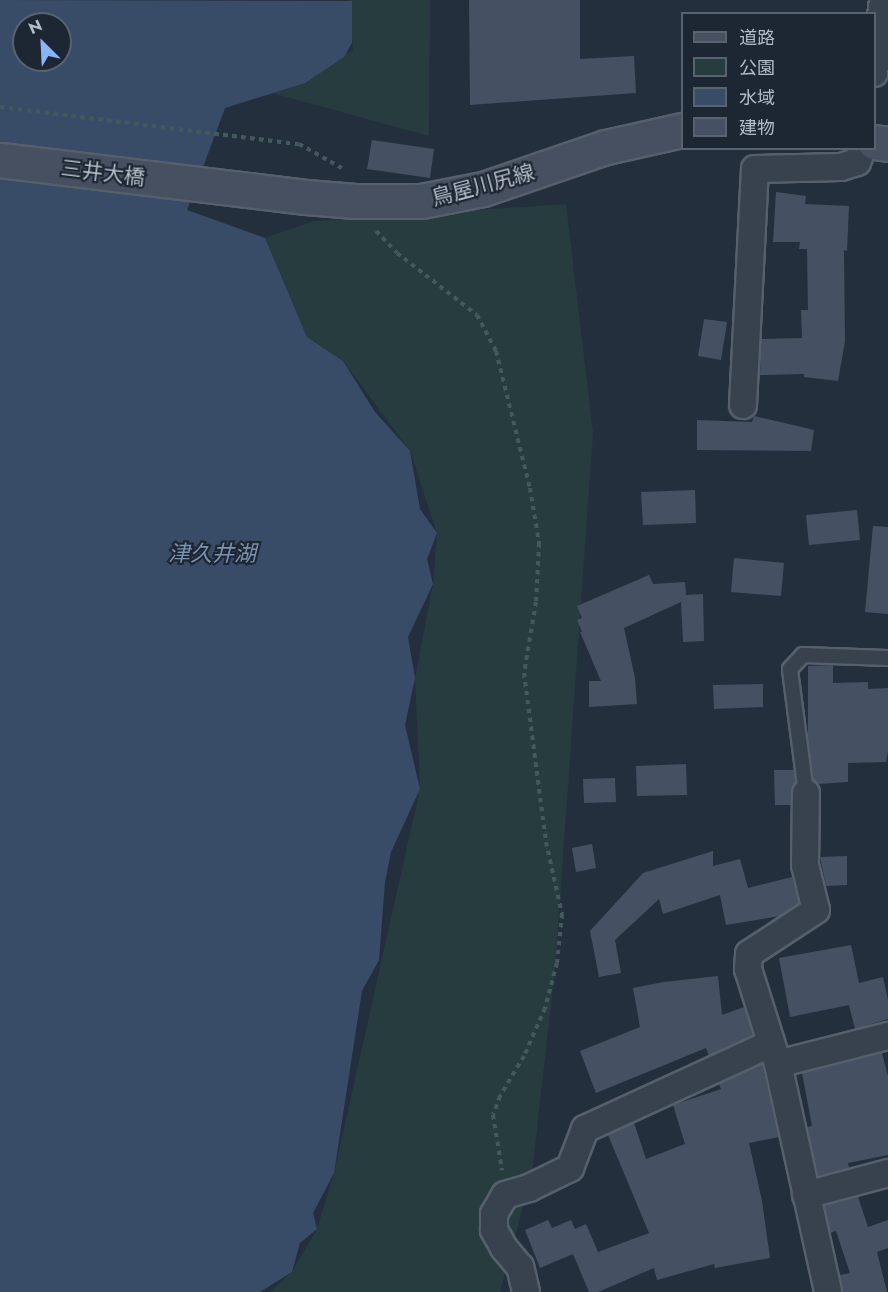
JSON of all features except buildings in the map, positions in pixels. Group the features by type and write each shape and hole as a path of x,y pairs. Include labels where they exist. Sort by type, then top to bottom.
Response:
{"main road":[{"name":"鳥屋川尻線","path":"207,186 306,197 380,202 421,201 483,189 606,147 681,130"},
{"name":"三井大橋","path":"0,160 207,186"}],"street":[{"path":"876,57 883,0"},
{"path":"743,405 755,168 841,167 857,162 862,150"},
{"path":"806,793 804,865 816,910 749,954 748,969 774,1054 828,1292"},
{"path":"526,1292 520,1267 494,1230 494,1214 505,1195 529,1188 570,1168 585,1129 774,1054 888,1036"},
{"path":"806,1195 888,1173"}],"lane":[{"path":"806,793 790,669 803,655 888,658"}],"path":[{"path":"0,107 299,144 348,171"},
{"path":"380,202 373,227 397,253 477,315 496,351 530,489 539,543 536,602 525,673 546,842 562,914 557,963 544,1008 524,1056 500,1096 493,1115 505,1195"}],"green space":[{"path":"349,0 430,0 429,136 272,93 353,50"},
{"path":"566,204 593,433 555,969 532,1173 500,1292 270,1292 292,1272 317,1229 334,1173 420,789 415,678 433,584 437,533 410,451 343,361 307,337 265,238 314,221"}],"water":[{"name":"津久井湖","path":"0,0 352,1 352,43 344,57 305,83 225,108 187,210 265,238 307,337 343,361 375,412 410,451 420,509 437,533 427,559 433,584 408,637 415,678 405,725 420,789 391,852 385,882 379,960 362,991 334,1173 313,1213 317,1229 300,1243 292,1272 260,1292 0,1292"}]}
